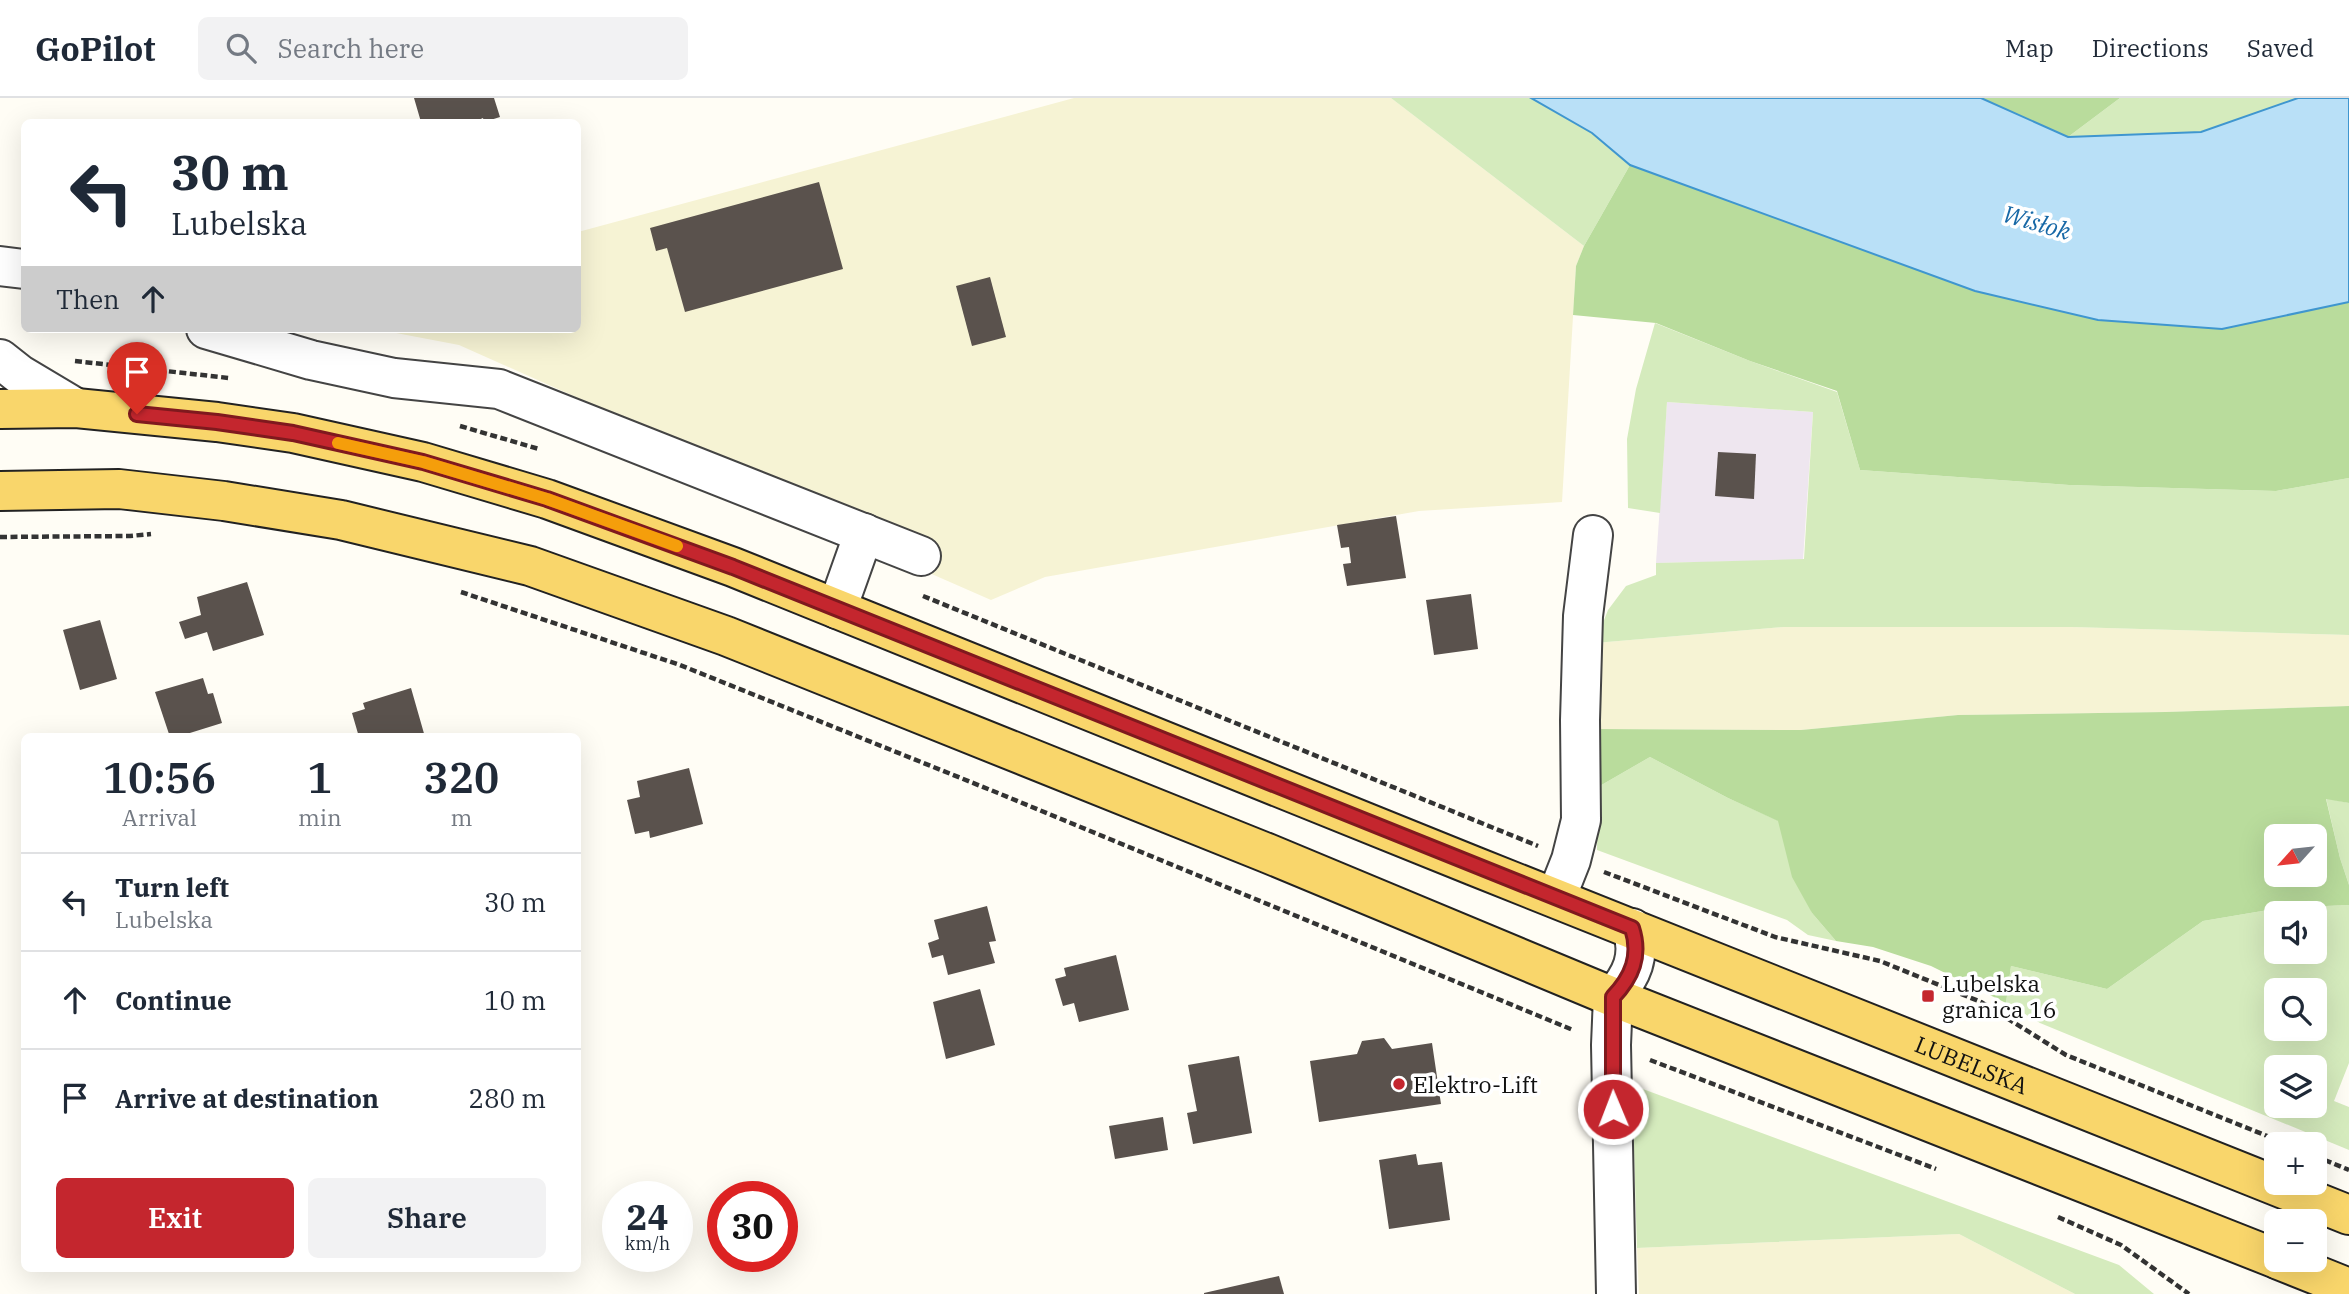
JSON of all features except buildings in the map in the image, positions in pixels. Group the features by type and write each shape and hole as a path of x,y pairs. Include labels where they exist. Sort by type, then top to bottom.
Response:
{"main road":[{"name":"LUBELSKA","path":"0,409 76,408 217,422 293,433 423,462 547,499 733,567 2349,1215"},
{"path":"0,491 119,489 224,501 341,520 530,566 738,641 1267,853 1613,997 2264,1254"},
{"path":"2308,1272 2349,1288"}],"street":[{"path":"0,266 21,269"},
{"path":"220,333 311,360 394,378 499,390 921,556"},
{"path":"0,359 19,374 76,408"},
{"path":"837,609 864,533"},
{"path":"1556,898 1572,860 1581,820 1583,616 1593,535"},
{"path":"1616,1294 1611,1045 1613,997 1627,982 1631,973 1636,941 1632,928"}],"path":[{"path":"0,537 130,536 154,533"},
{"path":"452,589 680,665 998,793 1547,1021 1944,1172"},
{"path":"2327,1161 2349,1170"},
{"path":"2052,1214 2120,1245 2189,1294"}],"shaded area":[{"path":"1074,98 1391,98 1584,246 1576,266 1562,502 1419,511 1045,577 991,600 886,554 717,460 459,345 396,333 581,333 581,231"},
{"path":"1667,402 1813,412 1803,560 1656,563"},
{"path":"1783,627 2072,627 2349,635 2349,706 1958,715 1801,730 1597,729 1595,643"},
{"path":"1959,1234 2075,1294 1639,1294 1637,1248"}],"green space":[{"path":"1391,98 1531,98 1592,133 1630,165 1584,246"},
{"path":"1981,98 2120,98 2068,137"},
{"path":"2120,98 2298,98 2201,132 2068,137"},
{"path":"1630,165 1975,291 2222,329 2349,302 2349,478 2276,491 2069,485 1860,470 1837,391 1750,361 1656,323 1573,315 1576,266 1584,246"},
{"path":"1655,323 1837,392 1860,470 2069,485 2276,491 2349,478 2349,635 2072,627 1783,627 1595,643 1608,610 1626,586 1656,575 1656,563 1804,559 1813,412 1667,402 1660,513 1628,508 1627,439 1636,389"},
{"path":"2349,706 2349,803 2326,799 2349,885 2349,905 2327,906 2327,901 2264,901 2264,911 2203,921 2107,989 2011,966 2006,1003 1931,966 1873,947 1836,941 1812,913 1792,877 1778,821 1650,757 1598,787 1597,729 1801,730 1958,715"},
{"path":"1650,757 1779,821 1812,913 1836,941 1808,935 1787,920 1597,850 1598,787"},
{"path":"2326,798 2349,803 2349,885 2340,858"},
{"path":"2349,905 2349,1063 2334,1101 2349,1107 2349,1150 2327,1141 2327,1132 2305,1132 2271,1118 2327,1118 2327,1055 2264,1055 2264,1115 2040,1023 2006,1003 2011,966 2107,989 2203,921 2264,911 2264,964 2327,964 2327,906"},
{"path":"1632,1085 2119,1265 2154,1294 2075,1294 1959,1234 1637,1248"}],"water":[{"name":"Wisłok","path":"1531,98 1981,98 2068,137 2201,132 2298,98 2349,98 2349,302 2222,329 2098,320 1975,291 1630,165 1592,133"}],"slow traffic":[{"path":"338,443 423,462 547,499 677,546"}],"place":[{"name":"Lubelska granica 16","path":"1928,996"},
{"name":"Elektro-Lift","path":"1399,1084"}],"route":[{"path":"137,414 293,433 423,462 547,499 733,567 1632,928 1636,941 1631,973 1627,982 1613,997 1613,1109"}]}
